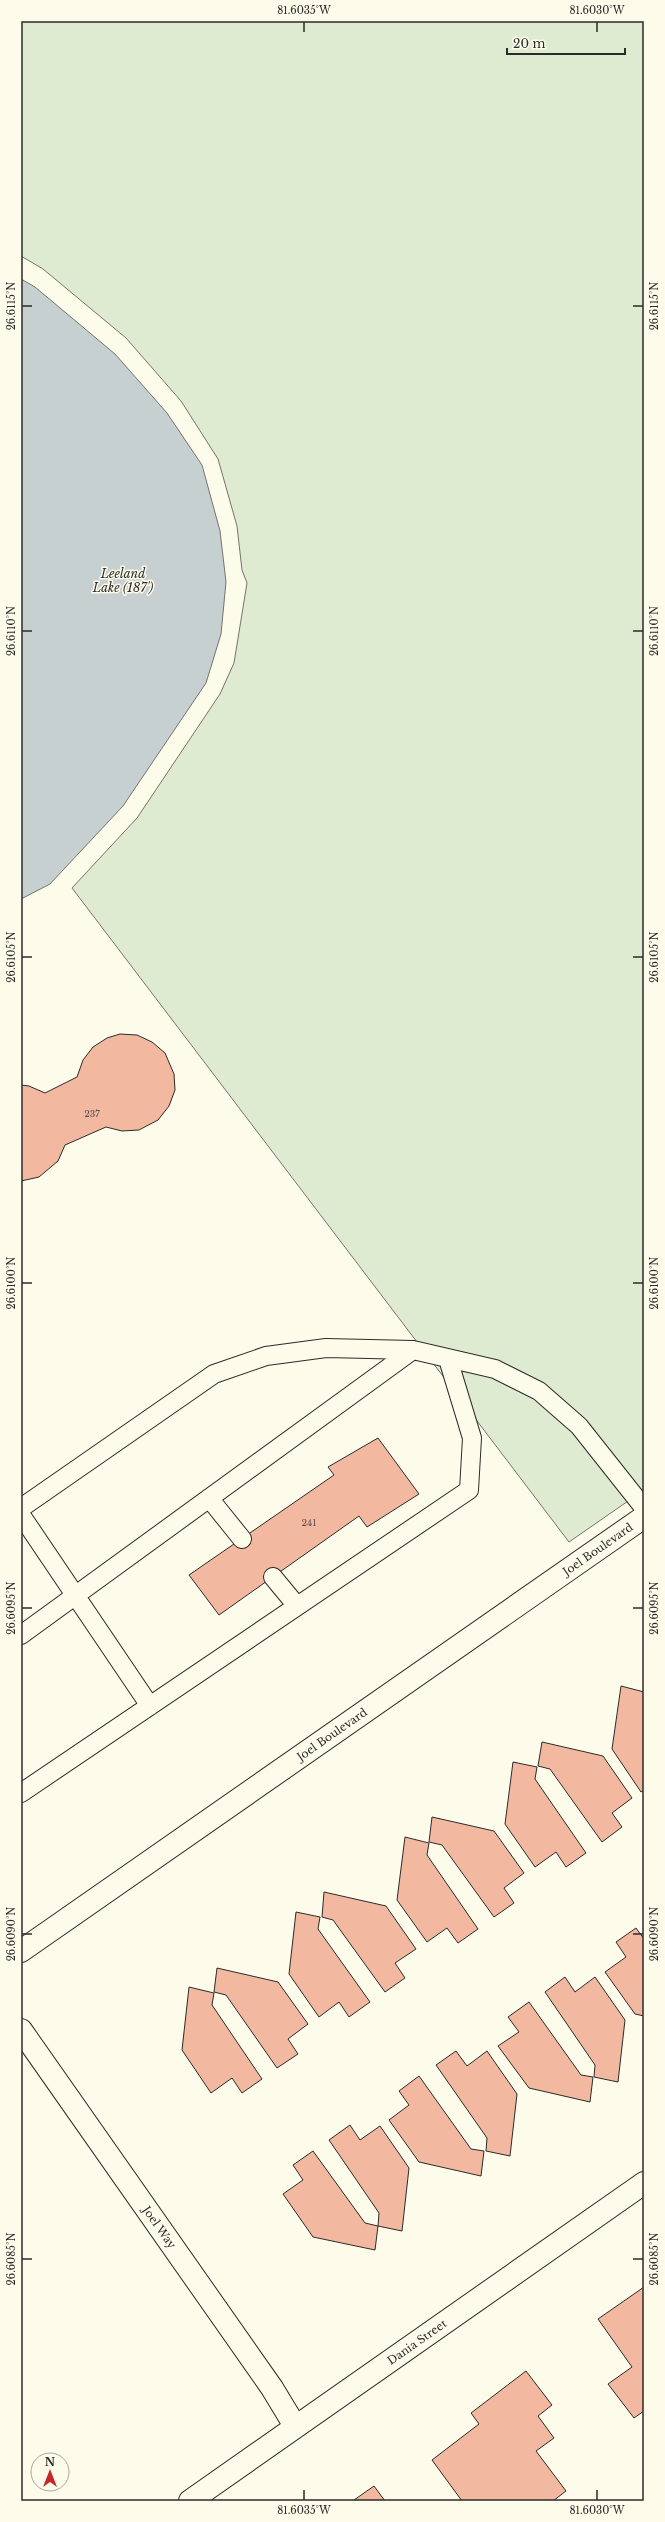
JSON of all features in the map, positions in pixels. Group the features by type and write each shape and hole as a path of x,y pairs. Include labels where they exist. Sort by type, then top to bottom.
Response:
{"street":[{"name":"Joel Boulevard","path":"21,1952 644,1517"},
{"name":"Joel Way","path":"21,2030 103,2144 272,2388 295,2426"},
{"name":"Dania Street","path":"190,2501 644,2183"}],"lane":[{"path":"21,1508 214,1374 266,1356 326,1348 413,1350 448,1359 495,1368 539,1391 578,1426 644,1508"},
{"path":"21,1635 413,1350"},
{"path":"21,1793 469,1490 472,1438 448,1359"},
{"path":"209,1498 242,1538"},
{"path":"21,1515 150,1706"},
{"path":"273,1577 297,1606"}],"green space":[{"path":"21,21 644,21 644,1490 569,1542 72,888 137,818 220,694 234,663 247,583 242,570 237,526 218,459 181,401 126,338 43,269 21,256"}],"water":[{"name":"Leeland Lake (187')","path":"21,279 35,287 115,354 167,413 202,465 220,531 226,582 221,634 206,683 123,806 50,884 21,899"}],"building":[{"path":"120,1034 137,1035 152,1042 165,1053 174,1074 175,1090 169,1106 158,1120 139,1130 122,1131 106,1127 65,1145 58,1161 39,1177 21,1181 21,1085 29,1086 45,1093 77,1077 83,1060 93,1047 107,1038"},
{"path":"378,1438 419,1494 367,1527 359,1516 219,1615 189,1575 334,1475 328,1467"},
{"path":"621,1686 644,1692 644,1790 641,1792 612,1749"},
{"path":"542,1742 603,1756 632,1798 612,1813 622,1827 602,1842 550,1769 538,1766"},
{"path":"513,1762 537,1767 535,1779 586,1853 566,1867 556,1852 535,1867 505,1824"},
{"path":"432,1817 494,1831 524,1873 504,1888 514,1903 494,1917 442,1845 429,1842"},
{"path":"405,1837 429,1843 427,1855 478,1929 458,1943 447,1928 427,1942 397,1900"},
{"path":"324,1892 386,1906 416,1949 395,1963 405,1978 385,1992 333,1920 322,1917"},
{"path":"296,1912 320,1917 318,1929 370,2002 349,2017 339,2002 319,2017 289,1974"},
{"path":"636,1928 644,1939 644,2016 635,2014 605,1972 626,1957 616,1942"},
{"path":"217,1968 278,1982 308,2024 288,2039 298,2054 277,2068 226,1995 214,1992"},
{"path":"565,1977 575,1992 595,1977 625,2020 618,2082 594,2077 595,2065 545,1992"},
{"path":"189,1987 214,1993 212,2005 262,2079 242,2093 232,2078 211,2093 182,2050"},
{"path":"529,2002 581,2075 593,2077 590,2102 529,2088 498,2046 519,2032 508,2017"},
{"path":"456,2051 467,2066 487,2051 517,2094 510,2156 486,2151 487,2138 436,2065"},
{"path":"419,2076 471,2149 484,2151 481,2176 419,2162 389,2120 409,2105 399,2091"},
{"path":"350,2125 360,2140 380,2126 409,2168 402,2231 378,2226 379,2213 329,2140"},
{"path":"313,2151 365,2223 378,2226 375,2250 313,2237 283,2194 303,2180 293,2165"},
{"path":"644,2287 644,2411 634,2418 608,2384 632,2367 598,2319"},
{"path":"526,2371 552,2405 538,2416 554,2438 536,2451 566,2491 553,2501 462,2501 432,2460 479,2424 471,2413"},
{"path":"374,2486 385,2501 354,2501 354,2500"}]}
